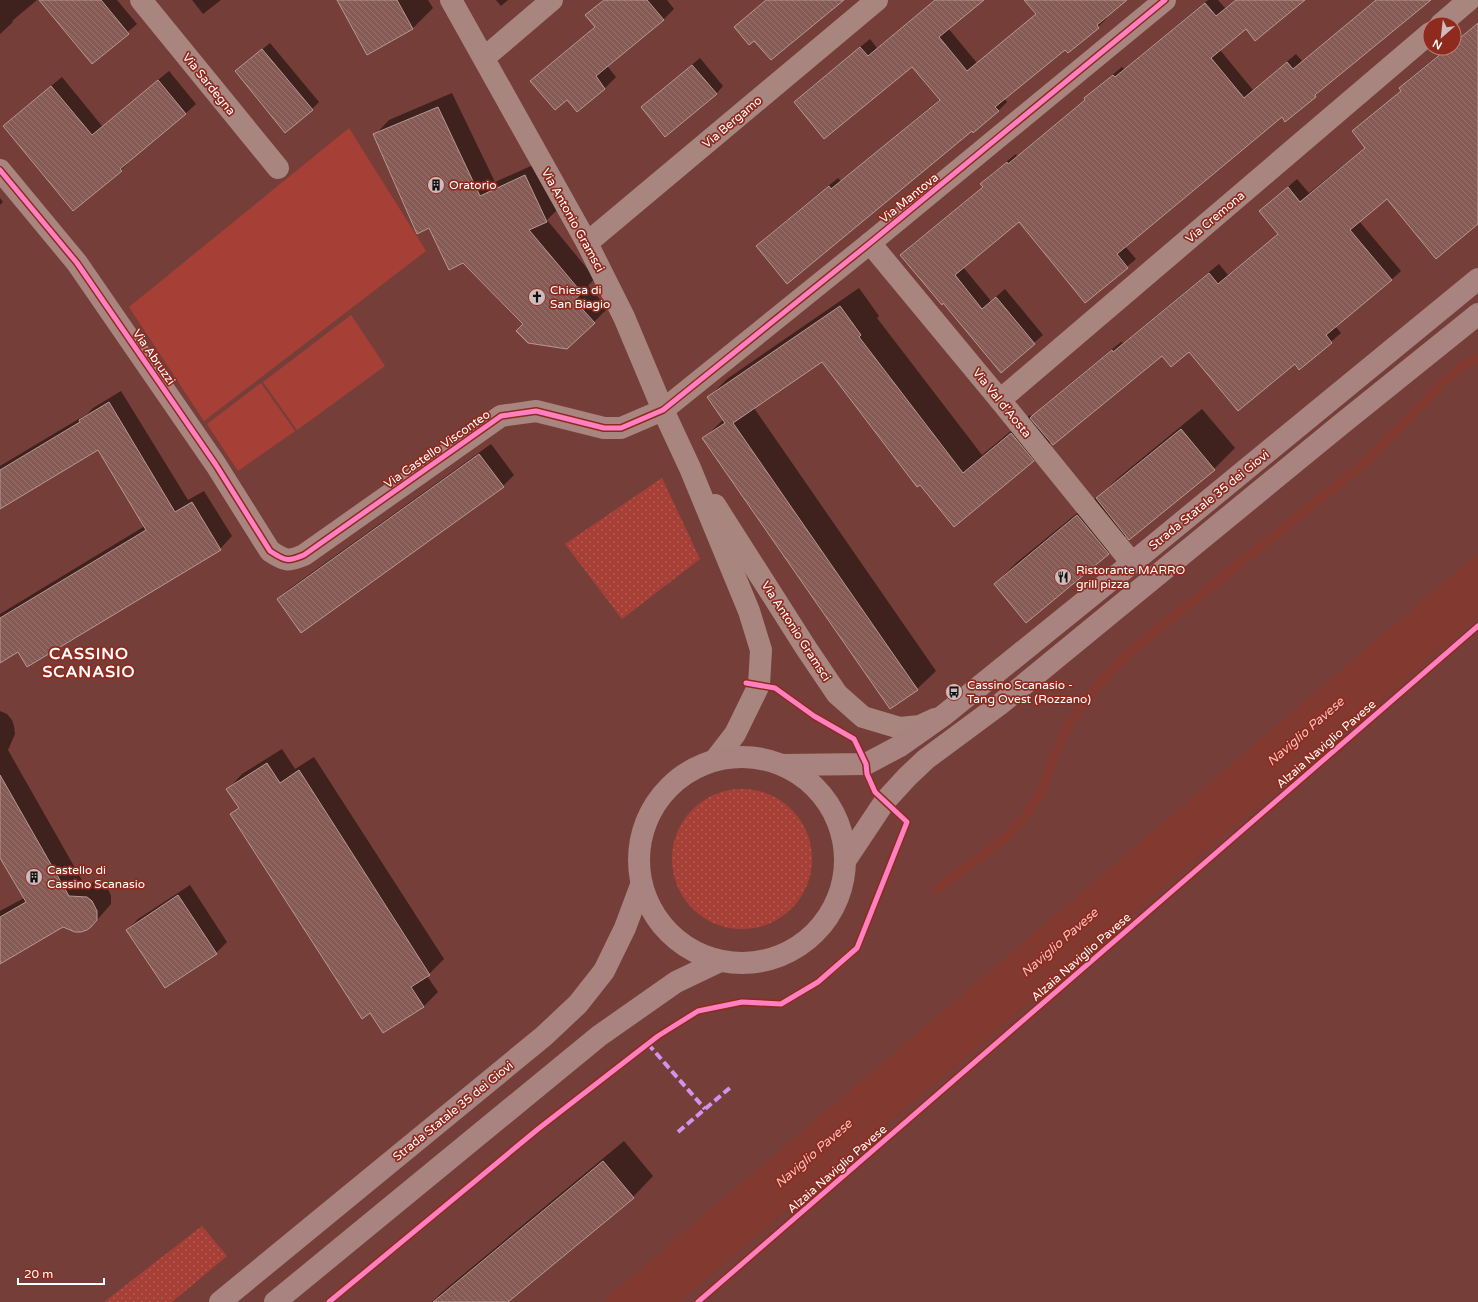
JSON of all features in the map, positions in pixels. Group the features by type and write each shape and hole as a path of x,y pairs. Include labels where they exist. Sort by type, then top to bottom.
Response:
{"main road":[{"name":"Strada Statale 35 dei Giovi","path":"783,765 866,764 900,746 944,715 1478,279"},
{"name":"Strada Statale 35 dei Giovi","path":"845,860 885,801 926,759 999,705 1332,431 1478,314"},
{"path":"750,757 783,765 808,781 828,804 841,831 845,860 838,897 819,929 791,951 756,962 720,961 693,951 670,934 652,912 641,885 638,853 646,822 662,794 686,772 715,760 750,757"},
{"name":"Strada Statale 35 dei Giovi","path":"220,1302 544,1036 578,1004 604,972 625,928 641,885"},
{"path":"275,1302 599,1036 676,982 720,961"}],"street":[{"name":"Via Sardegna","path":"141,0 278,168"},
{"name":"Via Antonio Gramsci","path":"452,0 587,243 624,317 663,410 690,468 749,611 761,650 759,685 735,734 715,760"},
{"path":"484,58 552,0"},
{"name":"Via Bergamo","path":"587,243 876,0"},
{"name":"Via Mantova","path":"663,410 870,243 1166,0"},
{"path":"1450,16 1469,0"},
{"name":"Via Cremona","path":"1000,400 1422,41"},
{"name":"Via Abruzzi","path":"0,170 77,263 216,465 270,551 283,560"},
{"name":"Via Val d'Aosta","path":"870,243 1132,563"},
{"name":"Via Castello Visconteo","path":"283,560 293,560 304,555 500,416 536,411 604,428 621,428 663,410"},
{"name":"Via Antonio Gramsci","path":"690,468 738,539 806,648 837,694 863,717 900,728 920,726 944,715"}],"shaded area":[{"path":"349,128 426,251 204,421 129,307"},
{"path":"351,315 385,366 297,430 263,382"},
{"path":"261,383 295,431 238,471 207,424"},
{"path":"662,478 700,559 622,619 565,544"},
{"path":"749,789 769,794 792,809 807,832 811,845 811,873 807,886 792,909 769,924 756,928 735,929 715,924 692,909 677,886 673,873 672,852 677,832 692,809 715,794 728,790"},
{"path":"202,1226 227,1256 172,1302 104,1302"}],"water":[{"name":"Naviglio Pavese","path":"1478,553 1478,617 980,1045 679,1302 602,1302 943,1011"}],"building":[{"path":"39,0 101,0 129,34 92,64"},
{"path":"337,0 397,0 413,29 367,55"},
{"path":"604,0 647,0 664,20 596,76 605,89 577,112 567,100 555,110 530,81 595,27 585,15"},
{"path":"766,0 844,0 771,60 754,41 749,45 734,27"},
{"path":"935,0 984,0 939,37 967,71 1036,14 1024,0 1127,0 1097,25 1099,28 1068,53 1065,50 995,107 999,111 973,133 972,131 787,284 756,246 829,186 831,189 940,100 912,67 824,139 794,102 860,47 868,56"},
{"path":"1236,0 1305,0 1255,41 1246,29 1211,58 1244,98 1287,62 1293,69 1376,0 1431,0 1315,95 1316,97 1285,122 1282,117 1117,254 1128,268 1085,303 1019,222 955,275 982,309 996,297 1035,344 1001,373 943,303 942,305 900,255 983,187 980,184 1007,162 1008,164 1085,100 1084,98 1113,75 1115,77 1205,3 1216,16"},
{"path":"1478,23 1478,224 1436,259 1387,199 1350,230 1392,280 1326,335 1332,343 1299,370 1295,364 1238,411 1189,352 1171,367 1162,356 1053,445 1030,418 1033,415 1112,350 1113,352 1209,273 1218,284 1278,234 1259,211 1288,187 1300,202 1365,148 1352,131 1401,91 1399,88 1438,56 1462,56 1462,36"},
{"path":"262,49 313,110 285,133 235,71"},
{"path":"692,65 717,94 665,137 641,107"},
{"path":"158,80 186,114 120,169 122,171 73,211 3,126 51,86 92,135"},
{"name":"Oratorio","path":"438,107 480,196 525,175 547,222 529,230 582,293 574,300 595,323 567,349 528,343 516,331 523,324 463,263 449,270 429,228 417,234 373,134"},
{"path":"840,306 861,335 859,337 963,473 1011,433 1034,461 954,527 920,485 917,487 822,362 733,423 918,690 890,709 702,438 725,423 707,397"},
{"path":"109,402 175,512 192,502 221,550 27,667 18,652 0,663 0,618 146,530 98,450 0,509 0,470 80,422 79,420"},
{"path":"1181,429 1215,470 1129,540 1096,498"},
{"path":"479,454 504,487 301,633 277,599"},
{"path":"1077,515 1109,554 1026,623 994,584"},
{"path":"267,763 280,783 299,770 430,975 411,987 424,1007 383,1033 370,1013 362,1019 230,814 239,808 226,789"},
{"name":"Castello di Cassino Scanasio","path":"0,775 69,896 87,897 92,901 97,911 97,920 87,930 81,932 75,932 63,927 0,964 0,917 26,902 0,858"},
{"path":"178,895 217,954 165,988 126,930"},
{"path":"603,1161 634,1198 508,1302 433,1302"}],"waterway":[{"path":"937,889 1000,842 1025,816 1041,792 1059,744 1077,711 1105,677 1132,650 1368,460 1439,386 1462,366 1478,358"}],"marked path":[{"path":"648,1044 705,1109"},
{"path":"678,1132 732,1086"}],"cycle path":[{"path":"0,170 77,263 216,465 270,551 283,559 294,559 304,555 501,416 536,411 604,428 621,428 663,410 870,243 1165,0"},
{"name":"Alzaia Naviglio Pavese","path":"698,1302 1478,626"},
{"path":"329,1302 538,1129 658,1036 698,1011 742,1002 781,1004 818,982 857,948 907,822 875,792 867,774 866,764 854,739 814,716 775,688 746,683"}],"place":[{"name":"Oratorio","path":"436,185"},
{"name":"Chiesa di San Biagio","path":"537,297"},
{"name":"Ristorante MARRO grill pizza","path":"1063,577"},
{"name":"Cassino Scanasio - Tang Ovest (Rozzano)","path":"954,692"},
{"name":"Castello di Cassino Scanasio","path":"34,877"}],"district":[{"name":"CASSINO SCANASIO","path":"89,662"}]}
